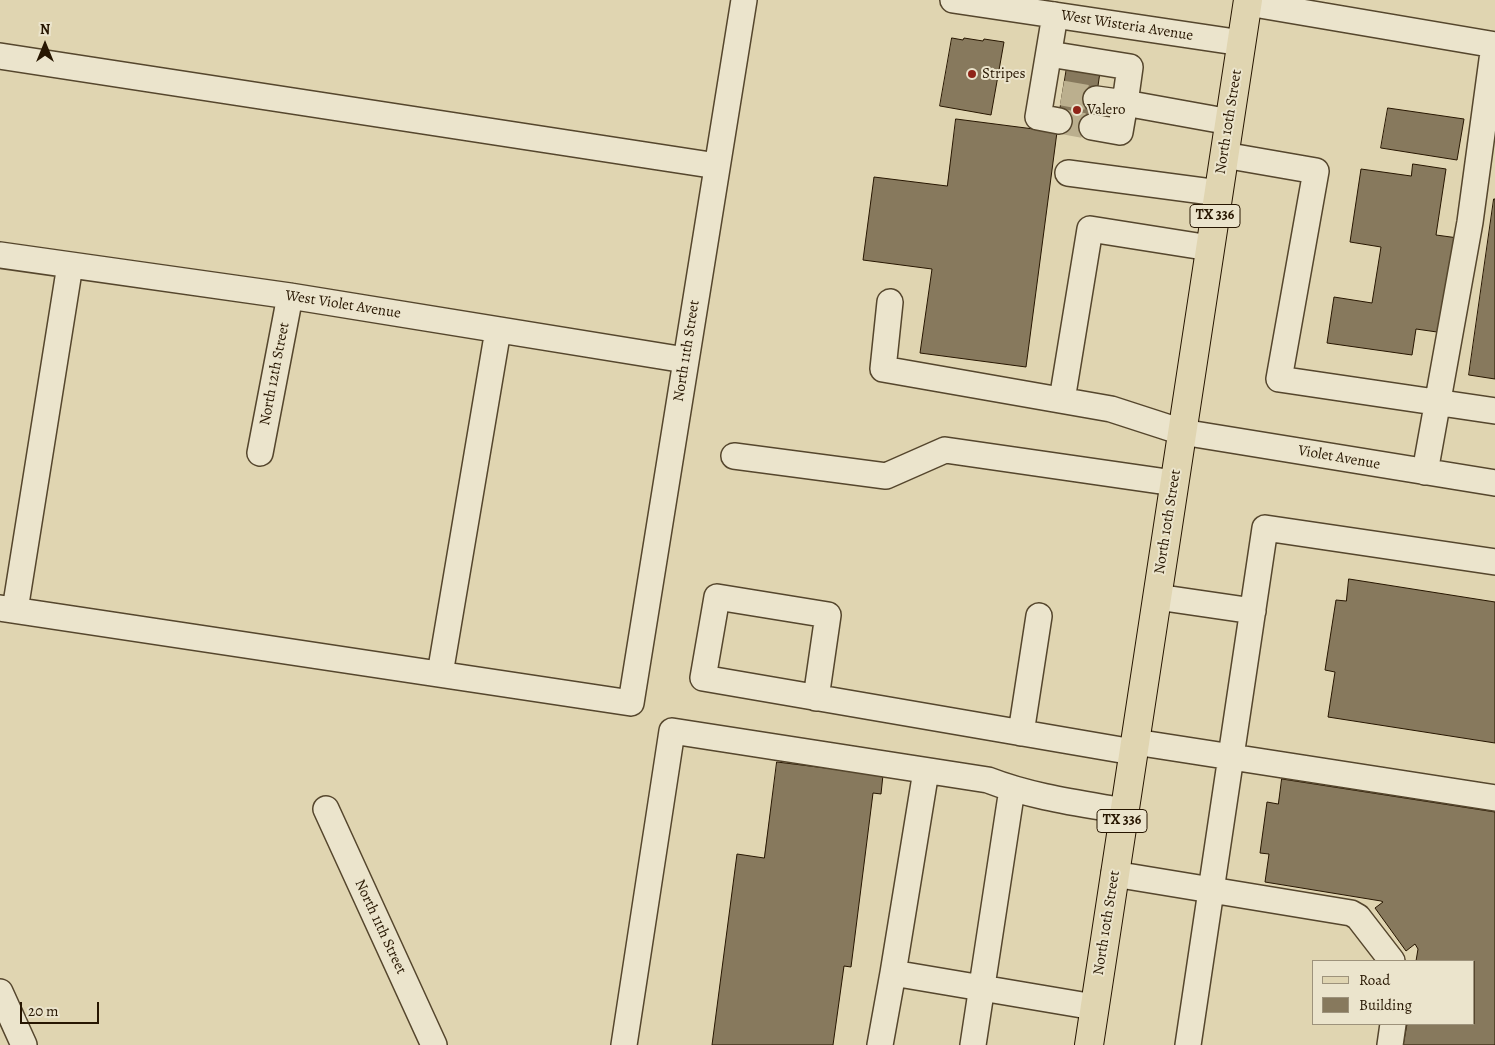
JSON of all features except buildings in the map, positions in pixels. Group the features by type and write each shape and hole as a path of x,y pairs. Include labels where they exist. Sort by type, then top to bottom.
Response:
{"main road":[{"name":"North 10th Street","path":"1089,1045 1248,1"}],"street":[{"name":"North 11th Street","path":"440,674 631,703 744,0"},
{"name":"West Wisteria Avenue","path":"953,0 984,2 1055,15 1242,43"},
{"path":"1248,1 1495,45 1470,222 1425,472"},
{"path":"1055,15 1049,54 1052,92 1038,117 1059,121"},
{"path":"1092,127 1120,132 1135,27"},
{"path":"1049,54 1130,66"},
{"path":"0,56 717,166"},
{"path":"1096,98 1230,122"},
{"path":"1224,155 1316,171 1280,379 1495,411"},
{"path":"1068,172 1218,193"},
{"path":"1062,400 1090,229 1210,248"},
{"name":"West Violet Avenue","path":"0,255 290,296 685,360"},
{"path":"70,265 7,609 440,674 498,330"},
{"name":"North 12th Street","path":"260,453 290,296"},
{"name":"Violet Avenue","path":"890,302 882,370 1111,409 1182,432 1495,483"},
{"path":"734,456 886,476 945,450 1174,483"},
{"path":"1188,1045 1265,528 1495,562"},
{"path":"816,698 828,615 717,597 703,678 816,698 1022,733 1231,757 1495,798"},
{"path":"1157,597 1252,611"},
{"path":"1022,733 1039,616"},
{"path":"624,1045 672,731 988,780 1038,796 1124,810"},
{"path":"880,1045 926,771"},
{"path":"973,1045 1012,789"},
{"name":"North 11th Street","path":"326,809 434,1045"},
{"path":"1114,874 1351,913 1358,917 1391,960"},
{"path":"893,973 1094,1008"},
{"path":"0,992 24,1045"},
{"path":"1390,1045 1393,1025"}],"tunnel":[{"path":"1062,93 1096,99"},
{"path":"1059,121 1092,127"}],"place":[{"name":"Stripes","path":"972,74"},
{"name":"Valero","path":"1077,110"}]}
